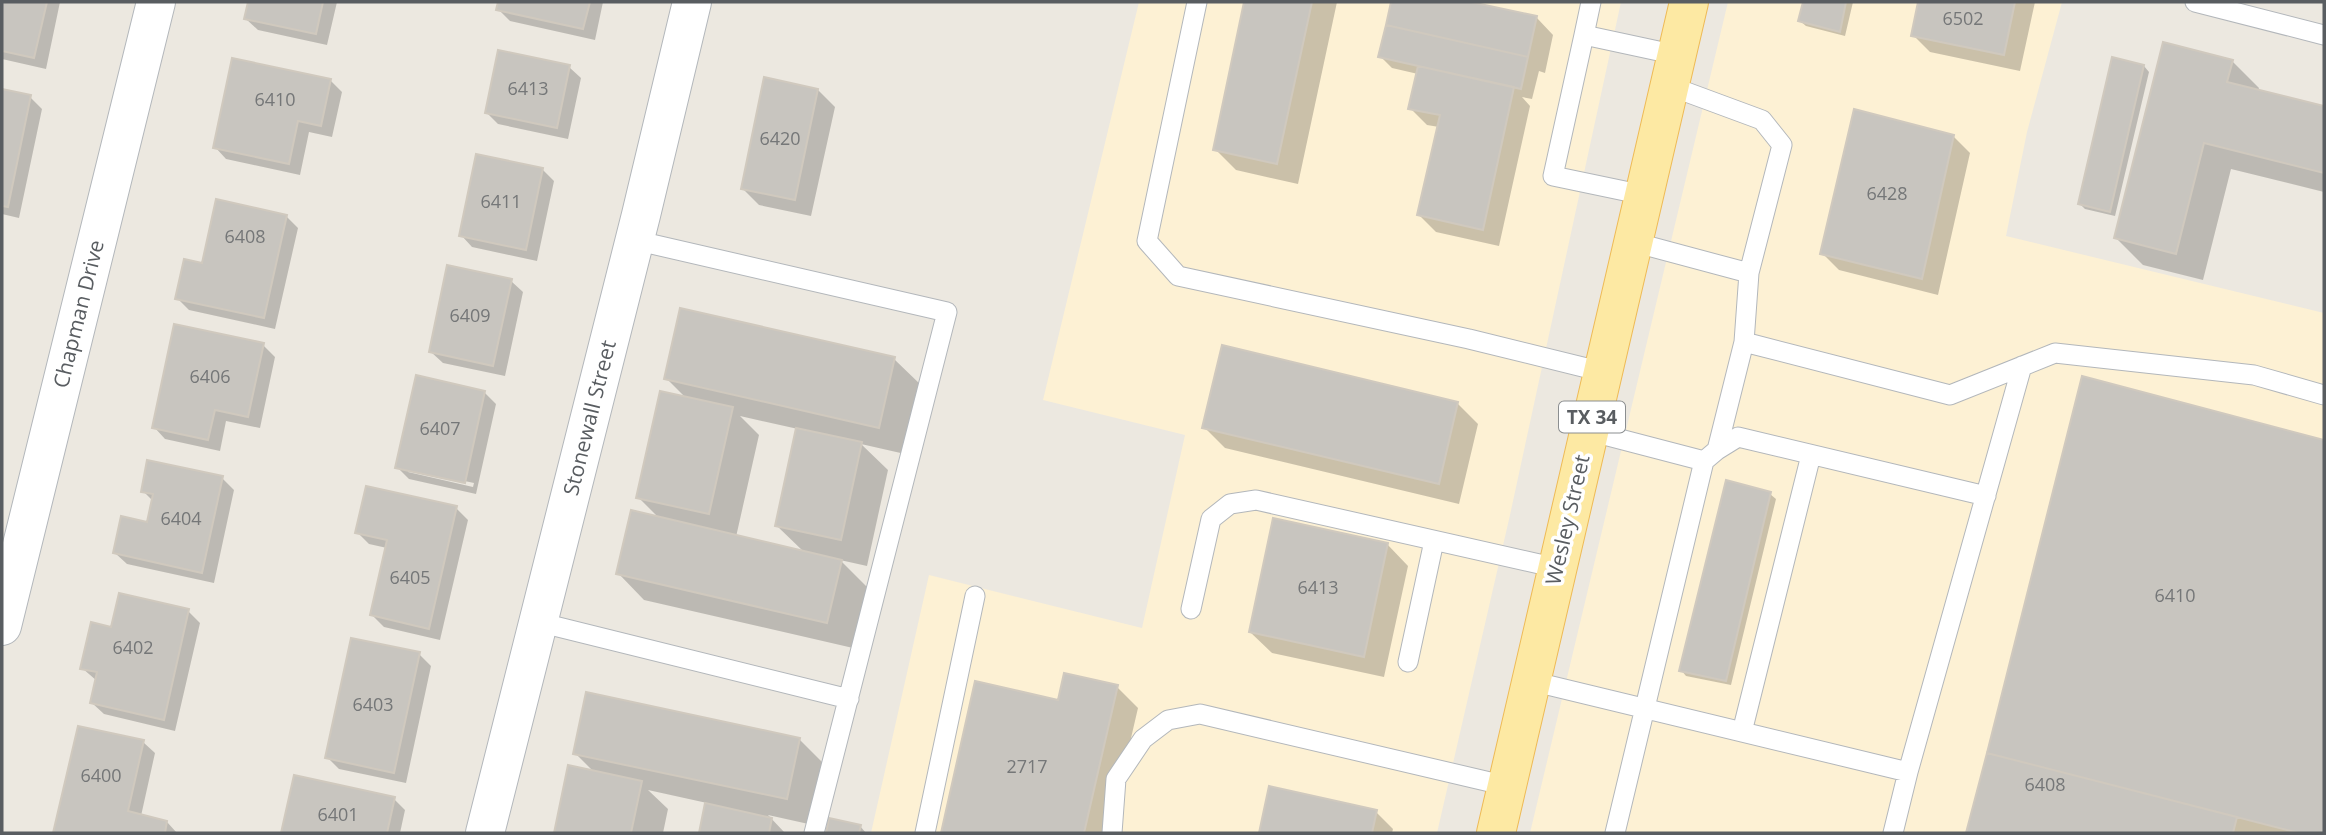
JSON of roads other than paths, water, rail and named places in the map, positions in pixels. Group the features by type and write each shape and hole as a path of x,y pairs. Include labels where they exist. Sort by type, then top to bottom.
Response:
{"main road":[{"name":"Wesley Street","path":"1496,833 1689,2"}],"street":[{"name":"Chapman Drive","path":"2,626 156,2"},
{"name":"Stonewall Street","path":"485,833 635,240 692,2"}],"lane":[{"path":"1197,2 1147,241 1178,276 1456,336 1603,372"},
{"path":"1591,2 1553,176 1644,195"},
{"path":"2195,2 2324,35"},
{"path":"1584,35 1673,70 1762,120 1782,145 1749,273 1744,342 1711,455 1644,709 1615,833"},
{"path":"635,240 947,312 814,833"},
{"path":"1633,242 1749,273"},
{"path":"1744,342 1950,395 2055,353 2253,375 2324,395"},
{"path":"1893,833 2022,366"},
{"path":"1589,431 1711,455 1738,437 1986,496"},
{"path":"1742,733 1811,455"},
{"path":"1191,609 1212,519 1230,504 1256,500 1557,568"},
{"path":"1408,662 1434,541"},
{"path":"925,833 975,596"},
{"path":"538,622 849,699"},
{"path":"1531,681 1908,772"},
{"path":"1112,833 1116,779 1143,739 1168,720 1200,714 1507,786"}]}
